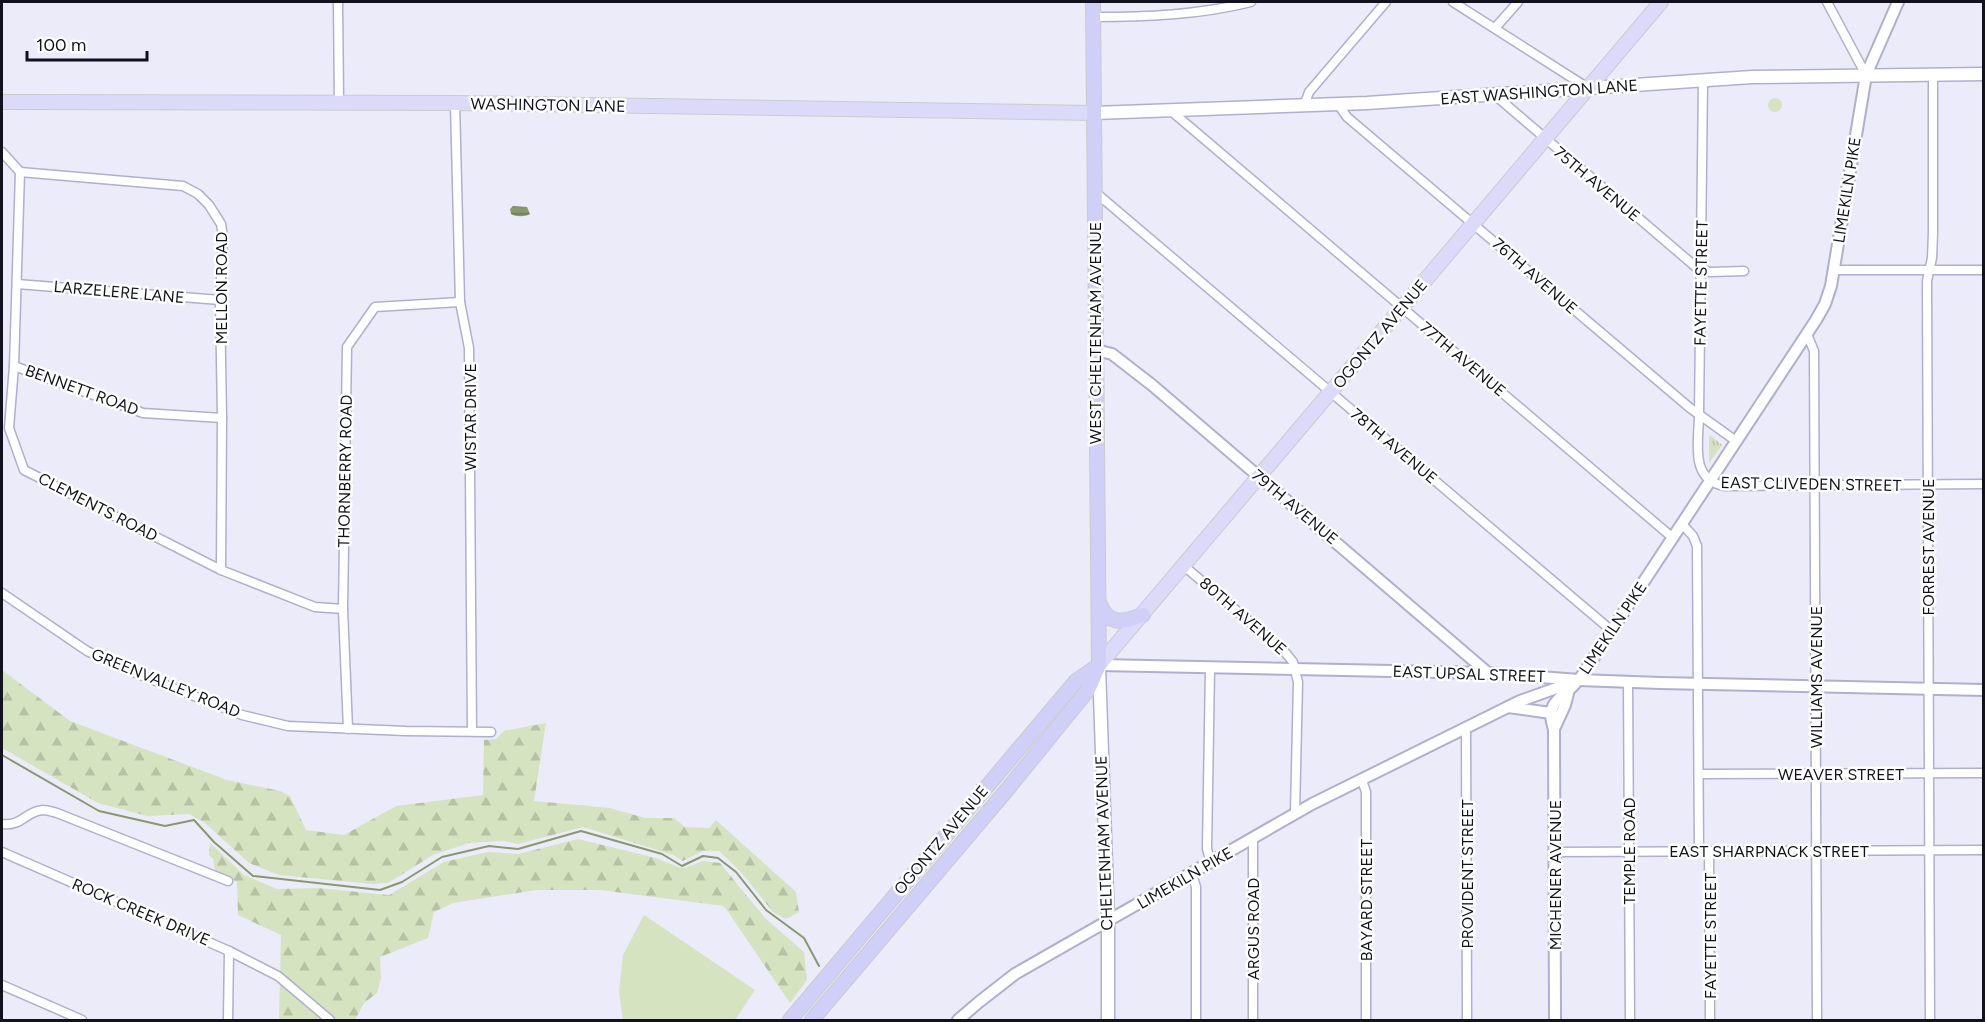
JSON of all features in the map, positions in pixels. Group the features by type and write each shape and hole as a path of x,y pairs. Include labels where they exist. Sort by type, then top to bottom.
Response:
{"highway":[{"name":"WEST CHELTENHAM AVENUE","path":"1093,2 1099,665"},
{"path":"1099,600 1106,614 1118,622 1143,615"},
{"name":"OGONTZ AVENUE","path":"790,1020 1076,681 1099,665"},
{"name":"OGONTZ AVENUE","path":"812,1020 942,869 1088,690 1099,665"}],"main road":[{"name":"OGONTZ AVENUE","path":"1099,665 1661,2"},
{"name":"EAST WASHINGTON LANE","path":"1094,113 1304,106 1496,96 1777,76 1983,74"},
{"name":"WASHINGTON LANE","path":"3,104 339,102 1094,113"},
{"name":"CHELTENHAM AVENUE","path":"1099,665 1108,922 1108,1020"}],"street":[{"path":"338,2 339,102"},
{"path":"1093,17 1190,14 1251,2"},
{"path":"1304,106 1309,92 1386,2"},
{"path":"1453,2 1588,88"},
{"path":"1496,28 1518,2"},
{"path":"1827,2 1866,75"},
{"name":"LIMEKILN PIKE","path":"958,1020 1016,974 1295,813 1508,707 1579,680 1807,334 1827,299 1866,75 1898,2"},
{"name":"FORREST AVENUE","path":"1930,1020 1928,271 1932,258 1933,233 1933,75"},
{"name":"FAYETTE STREET","path":"1703,81 1699,414 1700,468 1710,482"},
{"name":"75TH AVENUE","path":"1496,96 1701,270"},
{"name":"WISTAR DRIVE","path":"455,103 460,302 469,348 472,731"},
{"name":"76TH AVENUE","path":"1338,104 1347,117 1699,414 1736,441"},
{"name":"77TH AVENUE","path":"1170,110 1673,538"},
{"path":"2,152 20,172"},
{"name":"CLEMENTS ROAD","path":"20,172 14,366 9,428 24,470 221,570 315,607 343,609"},
{"name":"MELLON ROAD","path":"20,172 183,186 198,194 209,205 221,224 223,237 220,300 221,570"},
{"name":"78TH AVENUE","path":"1094,192 1611,631"},
{"path":"1701,270 1744,271"},
{"path":"1833,270 1983,270"},
{"name":"LARZELERE LANE","path":"17,284 220,300"},
{"name":"THORNBERRY ROAD","path":"348,729 343,609 347,347 375,307 460,302"},
{"name":"WILLIAMS AVENUE","path":"1807,334 1814,351 1817,1020"},
{"name":"79TH AVENUE","path":"1095,350 1112,354 1260,477 1488,673"},
{"name":"BENNETT ROAD","path":"14,366 143,413 222,418"},
{"name":"EAST CLIVEDEN STREET","path":"1710,482 1724,486 1983,484"},
{"name":"FAYETTE STREET","path":"1682,524 1693,536 1697,546 1699,851"},
{"name":"80TH AVENUE","path":"1184,566 1284,651 1296,670"},
{"name":"GREENVALLEY ROAD","path":"2,593 87,651 220,708 242,715 288,726 491,732"},
{"name":"EAST UPSAL STREET","path":"1099,665 1488,673 1579,680 1983,690"},
{"path":"1210,669 1208,849 1211,863"},
{"path":"1295,813 1298,682 1296,670"},
{"name":"MICHENER AVENUE","path":"1555,1020 1554,729 1550,717 1552,706 1558,698 1579,680"},
{"name":"TEMPLE ROAD","path":"1628,681 1630,1020"},
{"name":"MICHENER AVENUE","path":"1554,729 1565,705 1569,689"},
{"path":"1508,707 1551,713"},
{"name":"PROVIDENT STREET","path":"1466,727 1467,1020"},
{"name":"WEAVER STREET","path":"1699,774 1983,773"},
{"name":"BAYARD STREET","path":"1362,780 1366,792 1366,1020"},
{"path":"2,824 16,824 36,811 57,813 228,881"},
{"name":"ARGUS ROAD","path":"1253,838 1253,1020"},
{"name":"EAST SHARPNACK STREET","path":"1555,852 1983,850"},
{"name":"FAYETTE STREET","path":"1709,851 1710,1020"},
{"name":"ROCK CREEK DRIVE","path":"2,852 229,951 278,976 330,1020"},
{"path":"1192,874 1196,887 1196,1020"},
{"path":"228,1020 229,951"},
{"path":"2,985 82,1020"}],"green space":[{"path":"1775,98 1780,100 1782,105 1780,110 1775,112 1770,110 1768,105 1770,100"},
{"path":"1710,435 1722,445 1709,463 1709,437"},
{"path":"2,670 70,721 227,780 280,791 290,796 306,830 344,835 396,806 483,795 484,740 496,739 504,731 546,723 534,801 610,808 645,818 674,818 685,827 709,828 716,820 796,892 799,912 786,919 773,912 740,871 719,851 703,851 683,861 673,855 583,827 518,844 503,841 469,843 433,855 388,883 372,884 279,875 249,863 205,823 189,814 147,816 98,803 2,748"},
{"path":"578,839 656,858 678,867 685,868 703,861 720,863 765,918 804,952 807,980 790,1003 724,906 600,890 536,890 453,903 434,912 428,938 380,957 381,978 377,993 364,1003 355,1020 279,1020 281,935 238,915 237,882 215,871 213,859 209,855 210,843 244,875 277,889 318,888 389,895 444,862 487,852 518,854"},
{"path":"644,915 755,990 735,1020 623,1020 619,992 623,955"}],"shaded area":[{"path":"513,206 527,207 530,214 513,215 510,209"}],"waterway":[{"path":"2,755 99,811 165,826 194,820 214,842 253,876 380,890 402,882 442,857 489,846 518,849 581,831 662,854 682,866 703,856 718,858 736,872 766,910 804,938 819,966"}]}
